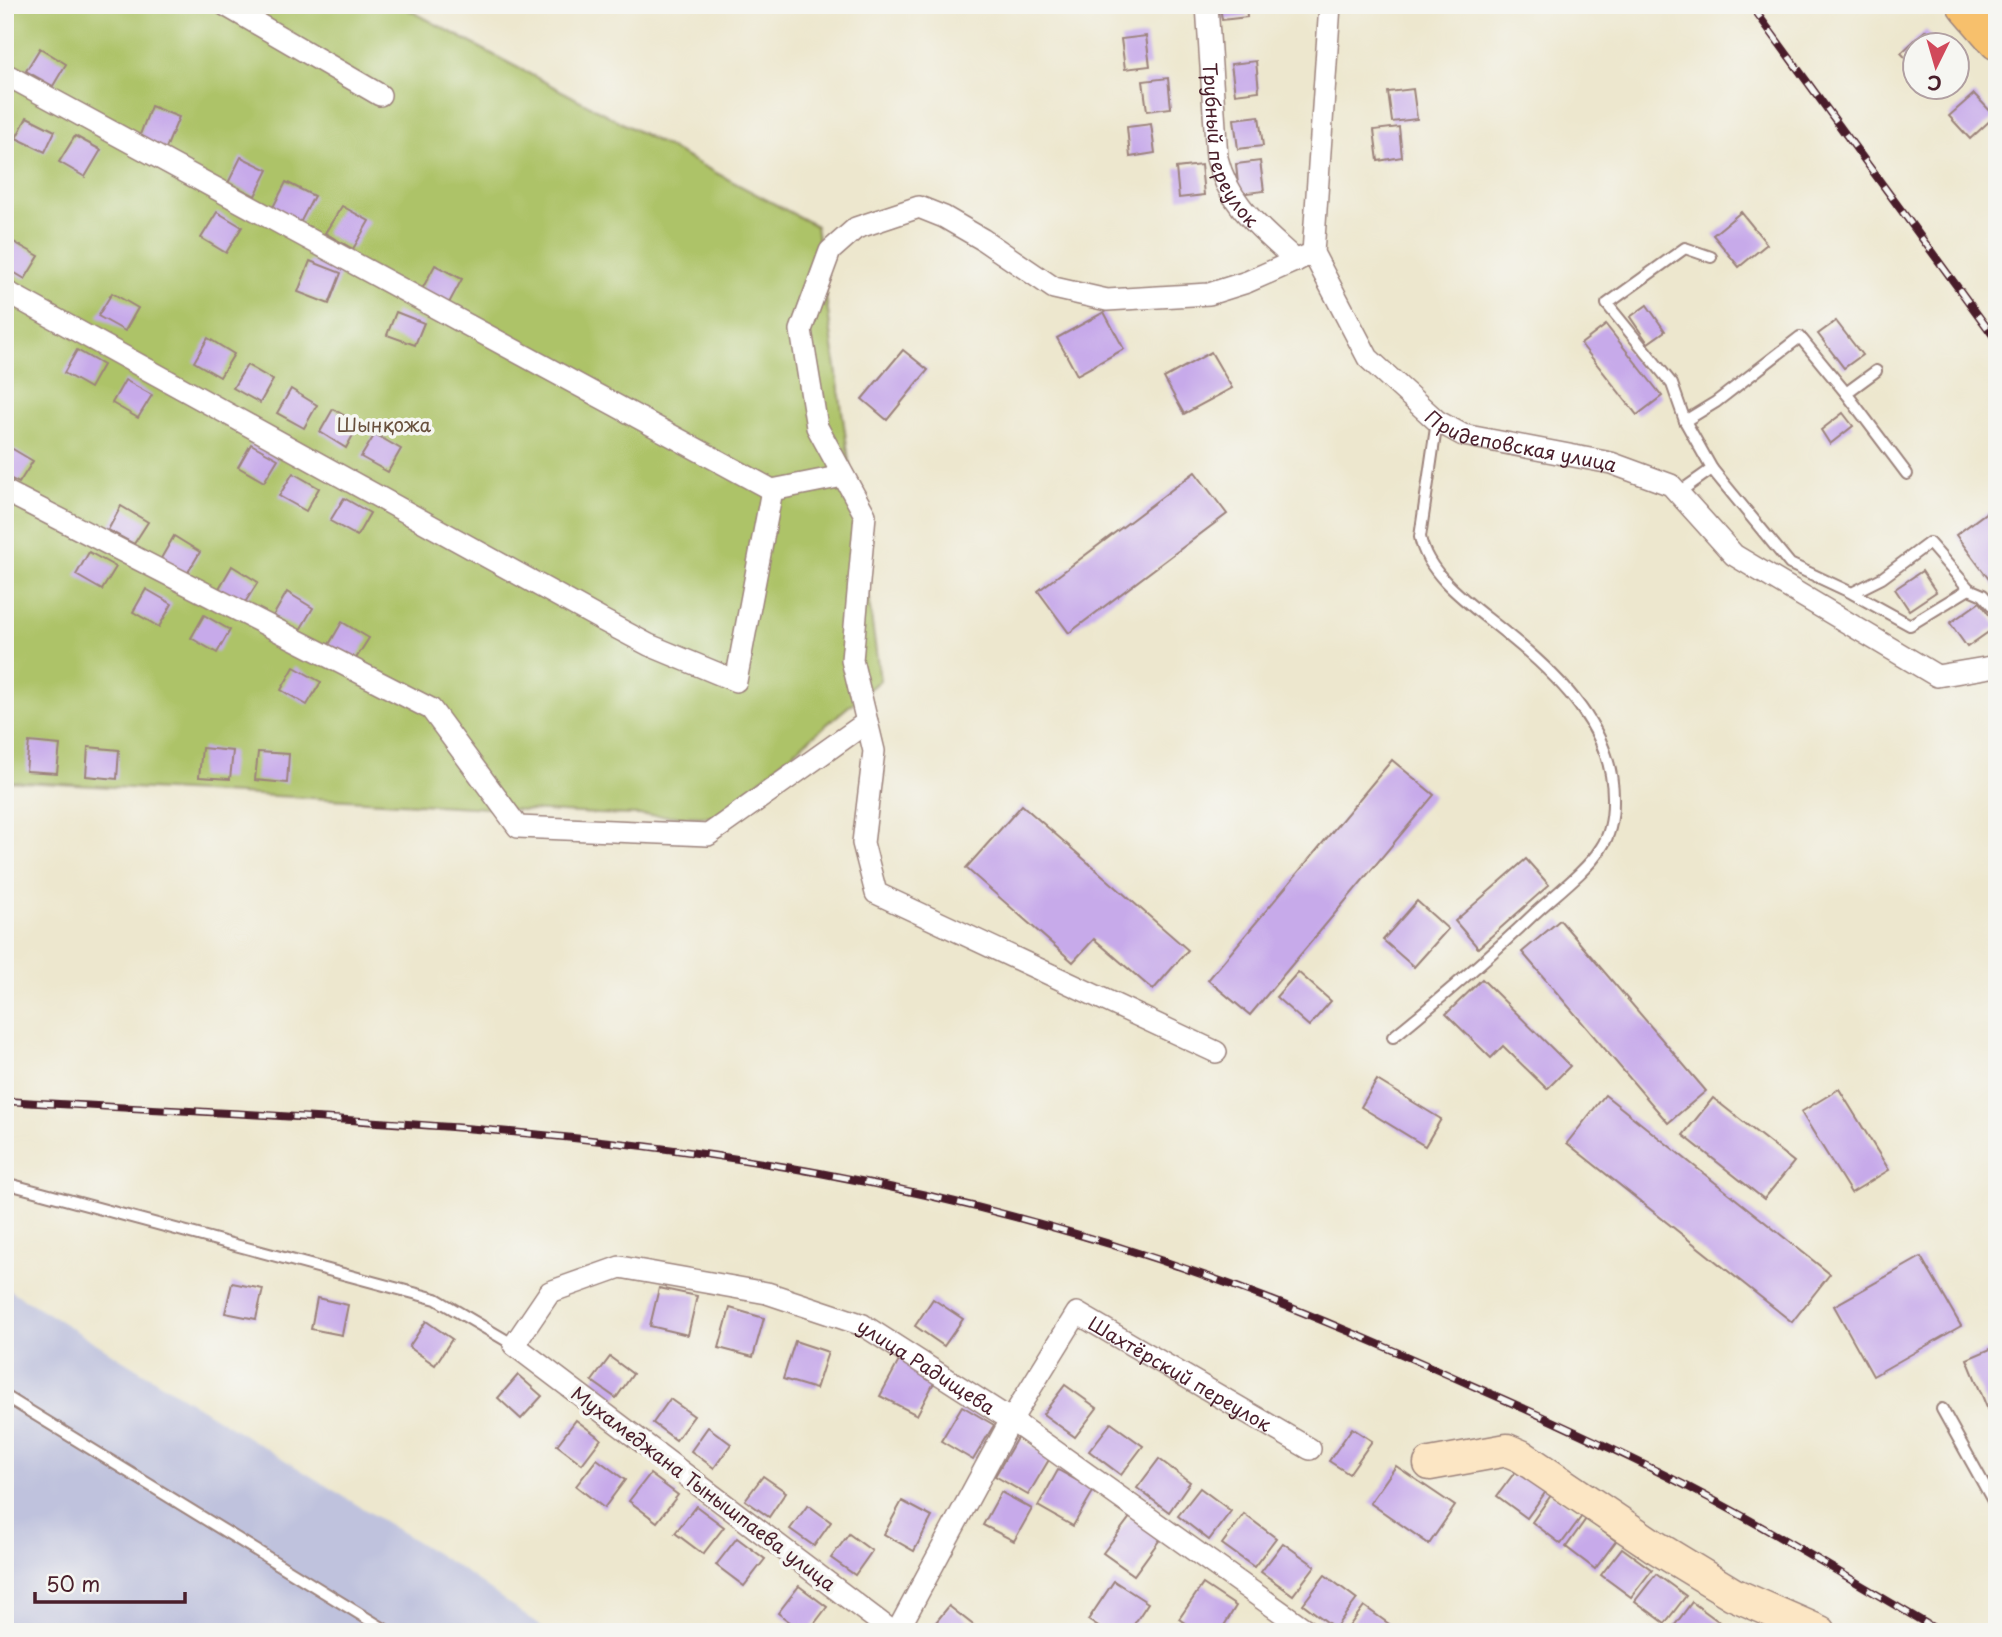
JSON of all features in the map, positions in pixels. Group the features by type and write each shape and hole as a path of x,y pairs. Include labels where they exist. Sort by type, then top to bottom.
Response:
{"main road":[{"path":"1970,7 1997,42"}],"street":[{"path":"225,5 380,95"},
{"name":"Трубный переулок","path":"1207,5 1217,158 1223,183 1236,204 1304,257"},
{"path":"1216,1052 876,893 863,843 874,751 852,660 865,515 817,427 801,330 830,251 856,228 919,207 982,239 1054,288 1107,300 1209,294 1247,282 1304,257 1330,5"},
{"path":"5,74 772,490 843,475"},
{"name":"Придеповская улица","path":"1304,257 1368,358 1437,421 1463,435 1611,463 1671,485 1734,555 1937,676 1997,666"},
{"path":"5,291 602,620 649,645 736,681 772,490"},
{"path":"5,491 431,709 518,827 708,835 867,722"},
{"name":"улица Радищева","path":"514,1345 550,1292 620,1267 767,1293 863,1325 1011,1420 1309,1632"},
{"name":"Шахтёрский переулок","path":"895,1632 1011,1420 1077,1313 1310,1449"},
{"name":"Мухамеджана Тынышпаева улица","path":"514,1345 895,1632"},
{"path":"1430,1464 1507,1450 1521,1455 1654,1546 1733,1594 1819,1632"}],"lane":[{"path":"1711,257 1685,248 1607,304 1672,384 1685,421 1712,469 1790,564 1852,593 1910,625 1969,589"},
{"path":"1685,421 1716,402 1800,337 1907,474"},
{"path":"1846,393 1876,371"},
{"path":"1393,1037 1491,955 1575,875 1601,848 1613,819 1614,781 1606,751 1591,719 1535,656 1476,608 1425,555 1420,537 1437,421"},
{"path":"1678,493 1712,469"},
{"path":"1852,593 1882,578 1929,543 1969,589 1983,595 1997,611"},
{"path":"5,1183 436,1299 514,1345"},
{"path":"5,1396 389,1632"},
{"path":"1942,1409 1997,1508"}],"shaded area":[{"path":"5,1287 464,1571 548,1632 5,1632"}],"green space":[{"name":"Шынқожа","path":"5,5 400,5 816,226 880,680 716,817 598,814 5,781"}],"building":[{"path":"1220,5 1246,5 1247,17 1222,20"},
{"path":"1146,36 1150,66 1125,69 1121,39"},
{"path":"40,48 66,64 53,86 26,71"},
{"path":"1256,61 1259,91 1235,94 1231,64"},
{"path":"1168,78 1171,108 1147,111 1143,81"},
{"path":"1413,89 1417,119 1392,122 1388,92"},
{"path":"1974,94 1995,116 1970,139 1949,116 1965,102 1970,102"},
{"path":"151,106 179,117 165,151 138,140"},
{"path":"1259,116 1263,146 1238,149 1234,119"},
{"path":"27,117 55,131 45,152 16,138"},
{"path":"1151,124 1155,153 1130,157 1127,127"},
{"path":"1399,127 1402,157 1378,161 1374,130"},
{"path":"75,136 101,150 85,177 59,162"},
{"path":"241,157 268,170 255,196 228,183"},
{"path":"1260,161 1264,191 1239,194 1236,164"},
{"path":"1201,165 1204,195 1179,198 1176,168"},
{"path":"286,182 314,196 300,223 272,209"},
{"path":"342,206 369,221 353,249 325,233"},
{"path":"217,212 242,227 226,253 201,238"},
{"path":"1741,212 1767,244 1739,267 1713,235"},
{"path":"12,241 39,256 25,279 5,267 5,253"},
{"path":"310,261 341,273 329,304 298,292"},
{"path":"435,265 462,279 448,305 421,291"},
{"path":"112,293 138,308 125,331 98,316"},
{"path":"1647,305 1665,331 1648,343 1630,317"},
{"path":"396,312 424,323 415,345 387,335"},
{"path":"1104,312 1124,349 1077,375 1057,338"},
{"path":"1836,321 1862,355 1844,368 1818,334"},
{"path":"1606,325 1662,396 1637,415 1581,344"},
{"path":"208,338 234,354 220,377 194,362"},
{"path":"77,350 103,365 90,388 64,373"},
{"path":"903,350 928,370 887,420 862,399"},
{"path":"1211,352 1232,388 1184,414 1164,378"},
{"path":"247,365 273,380 260,403 233,388"},
{"path":"125,380 152,395 138,418 112,403"},
{"path":"291,389 317,405 304,428 277,413"},
{"path":"333,409 359,424 346,448 320,432"},
{"path":"1843,413 1853,426 1830,444 1821,430"},
{"path":"375,434 401,449 388,472 361,457"},
{"path":"251,444 278,459 264,482 238,467"},
{"path":"6,445 33,461 19,483 5,476"},
{"path":"1195,472 1227,514 1069,633 1038,591"},
{"path":"293,473 319,488 306,511 279,496"},
{"path":"344,498 370,513 357,536 330,521"},
{"path":"121,506 148,522 134,544 108,530"},
{"path":"1987,512 1997,525 1997,590 1956,535"},
{"path":"174,536 200,552 187,574 160,560"},
{"path":"89,552 116,567 102,590 76,575"},
{"path":"232,566 258,582 244,604 218,590"},
{"path":"1922,571 1936,592 1909,610 1895,589"},
{"path":"146,589 172,604 159,627 133,612"},
{"path":"287,592 313,608 300,630 273,616"},
{"path":"1980,602 1997,626 1967,647 1950,623"},
{"path":"204,615 230,630 217,653 191,638"},
{"path":"342,622 369,638 355,660 328,646"},
{"path":"294,667 321,682 307,705 281,690"},
{"path":"29,742 60,745 57,773 26,771"},
{"path":"88,747 119,750 117,779 86,776"},
{"path":"202,748 233,751 230,779 199,777"},
{"path":"258,752 289,754 287,783 255,780"},
{"path":"1392,760 1434,795 1250,1015 1208,980"},
{"path":"1022,805 1188,950 1153,990 1094,939 1073,962 966,868"},
{"path":"1526,859 1549,885 1478,948 1455,921"},
{"path":"1417,901 1448,929 1414,967 1383,940"},
{"path":"1560,920 1706,1091 1668,1123 1522,952"},
{"path":"1298,972 1331,1001 1309,1026 1276,997"},
{"path":"1482,979 1570,1066 1547,1089 1503,1046 1491,1058 1446,1014"},
{"path":"1377,1080 1441,1119 1425,1146 1361,1107"},
{"path":"1839,1089 1889,1170 1851,1193 1801,1112"},
{"path":"1605,1095 1830,1274 1792,1322 1567,1143"},
{"path":"1713,1098 1794,1162 1764,1199 1683,1135"},
{"path":"1921,1257 1961,1326 1873,1376 1834,1306"},
{"path":"232,1283 263,1289 256,1319 225,1313"},
{"path":"659,1288 697,1296 688,1335 650,1326"},
{"path":"317,1298 348,1305 342,1335 311,1329"},
{"path":"933,1299 963,1319 944,1346 915,1326"},
{"path":"730,1308 764,1318 753,1357 719,1348"},
{"path":"426,1321 452,1339 435,1365 409,1347"},
{"path":"795,1341 828,1352 816,1389 783,1379"},
{"path":"1995,1347 1997,1351 1997,1432 1967,1359"},
{"path":"610,1357 633,1374 616,1398 592,1381"},
{"path":"901,1357 937,1377 917,1415 880,1396"},
{"path":"518,1375 542,1396 521,1419 498,1398"},
{"path":"1065,1385 1097,1408 1075,1437 1043,1414"},
{"path":"670,1399 694,1416 676,1440 653,1423"},
{"path":"962,1406 994,1425 973,1460 941,1441"},
{"path":"576,1420 601,1439 582,1464 557,1445"},
{"path":"1111,1423 1143,1446 1121,1475 1089,1451"},
{"path":"708,1427 731,1444 714,1468 691,1451"},
{"path":"1352,1428 1372,1441 1349,1474 1329,1461"},
{"path":"1017,1438 1050,1458 1028,1495 995,1476"},
{"path":"597,1459 625,1480 604,1508 576,1486"},
{"path":"1159,1459 1190,1482 1169,1512 1137,1488"},
{"path":"1396,1466 1455,1506 1429,1544 1370,1503"},
{"path":"1518,1468 1547,1490 1527,1518 1497,1496"},
{"path":"1058,1470 1094,1490 1073,1526 1038,1506"},
{"path":"650,1474 678,1495 657,1522 629,1501"},
{"path":"763,1476 786,1492 769,1517 745,1500"},
{"path":"1200,1488 1231,1511 1209,1540 1178,1516"},
{"path":"1001,1492 1032,1509 1014,1541 983,1525"},
{"path":"1552,1494 1582,1516 1561,1544 1532,1522"},
{"path":"902,1501 932,1517 914,1551 884,1534"},
{"path":"808,1505 831,1522 814,1546 790,1529"},
{"path":"696,1506 724,1527 703,1554 675,1533"},
{"path":"1244,1514 1276,1538 1254,1567 1222,1544"},
{"path":"1131,1516 1161,1538 1134,1575 1103,1553"},
{"path":"1586,1519 1616,1541 1595,1569 1566,1547"},
{"path":"849,1534 872,1551 855,1575 831,1558"},
{"path":"737,1538 765,1559 744,1586 716,1565"},
{"path":"1283,1543 1315,1566 1293,1595 1261,1572"},
{"path":"1622,1548 1652,1570 1631,1597 1601,1575"},
{"path":"1656,1574 1686,1596 1665,1623 1635,1601"},
{"path":"1325,1575 1357,1599 1335,1628 1303,1604"},
{"path":"1114,1581 1148,1603 1129,1632 1106,1632 1088,1620"},
{"path":"1203,1584 1236,1606 1220,1632 1198,1632 1179,1619"},
{"path":"799,1586 827,1607 808,1632 803,1632 778,1613"},
{"path":"1692,1602 1722,1624 1716,1632 1672,1629"},
{"path":"949,1606 977,1628 974,1632 928,1632"},
{"path":"1364,1606 1396,1629 1394,1632 1345,1632"}],"railway":[{"path":"1751,5 1997,341"},
{"path":"5,1101 414,1124 618,1143 820,1173 1019,1218 1167,1262 1249,1291 1349,1331 1545,1418 1706,1496 1941,1632"}]}
